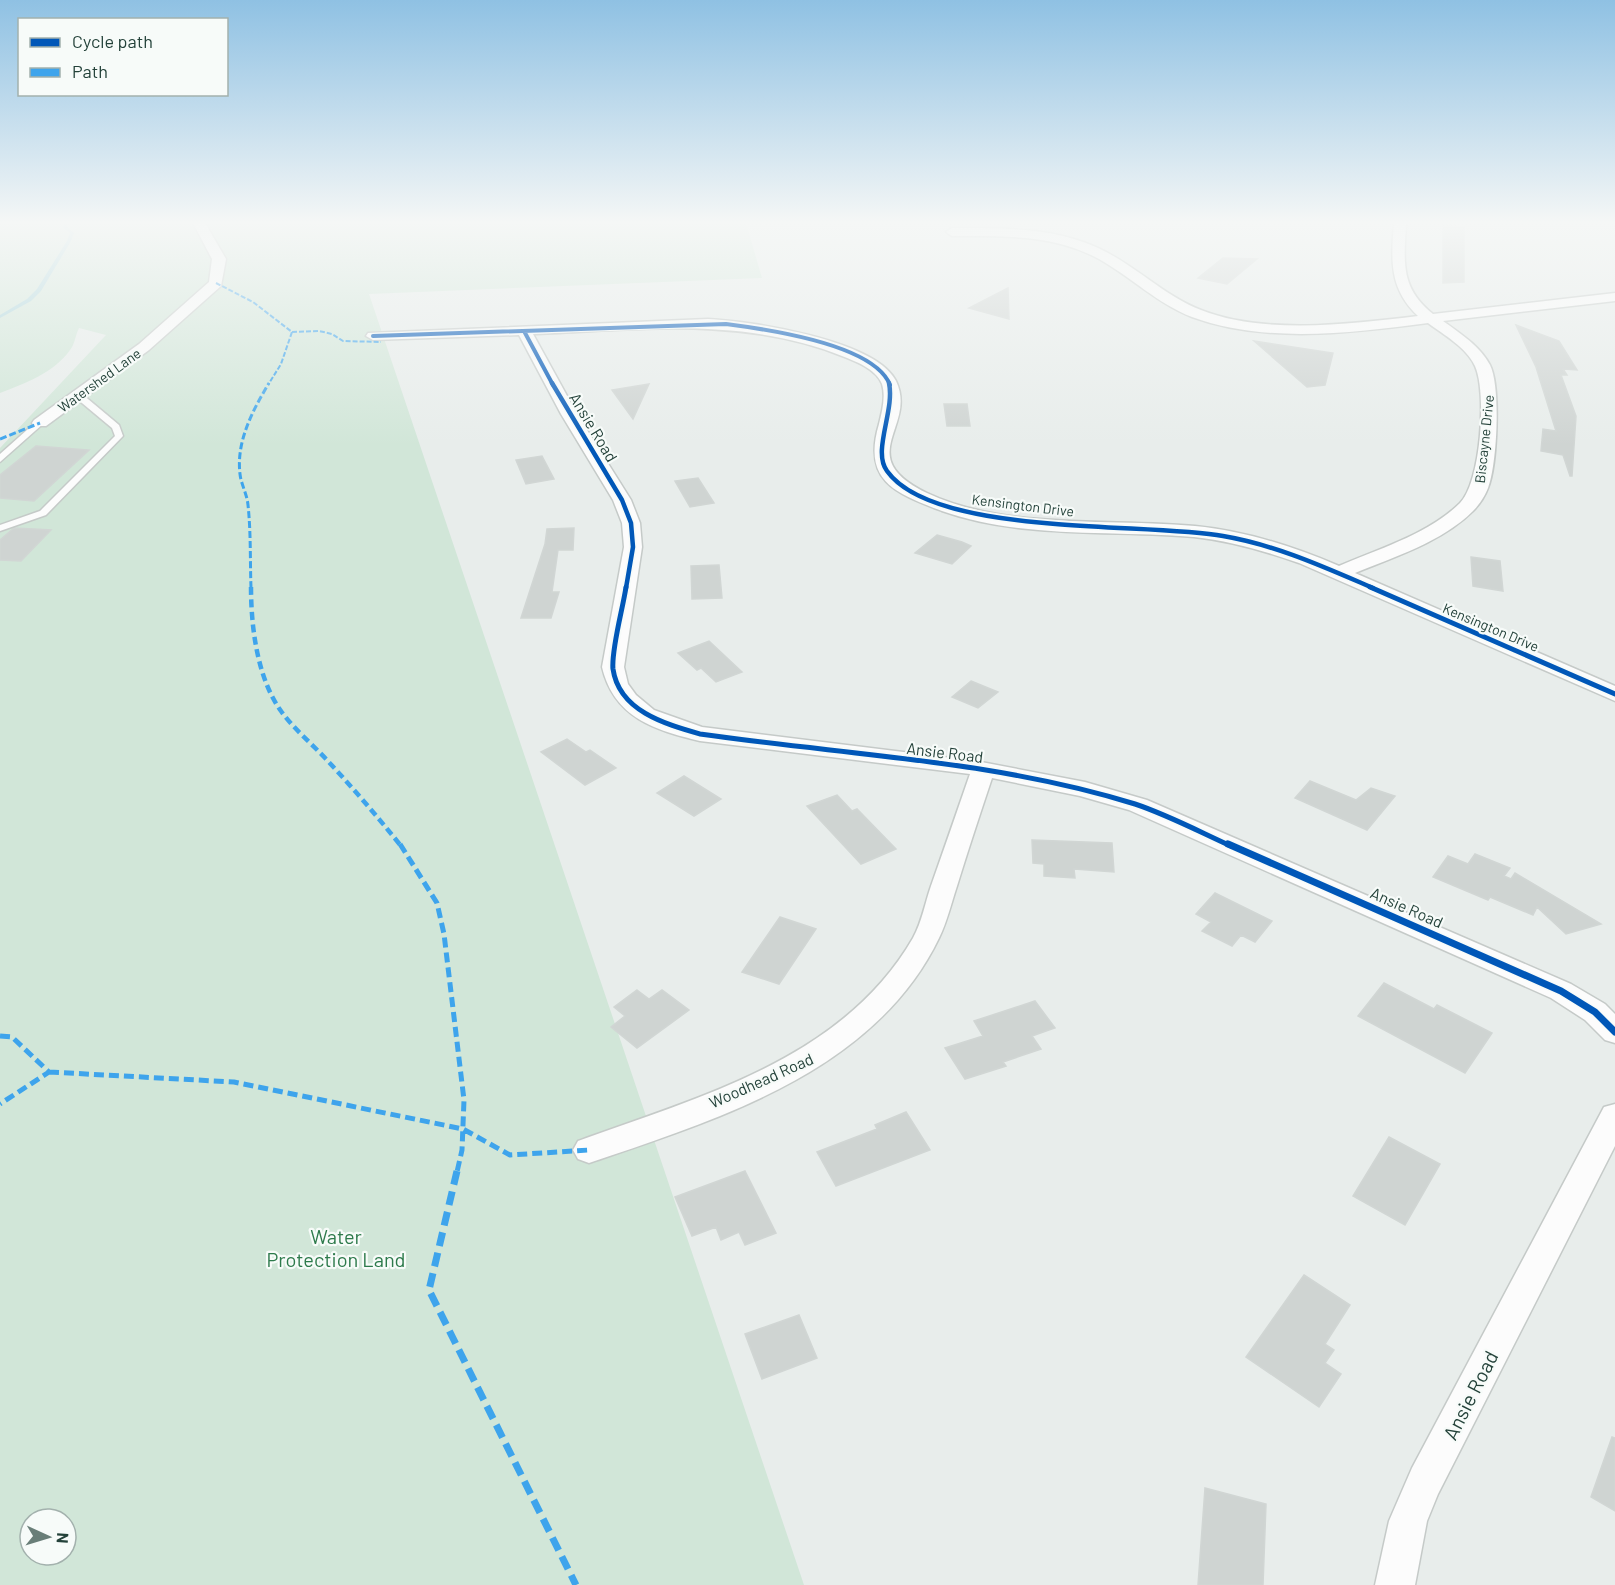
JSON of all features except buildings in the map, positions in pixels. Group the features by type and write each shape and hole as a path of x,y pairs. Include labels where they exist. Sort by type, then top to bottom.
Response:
{"street":[{"name":"Watershed Lane","path":"40,423 144,347 200,297"},
{"path":"1165,297 1180,307 1204,316 1234,323 1318,329 1433,319 1615,297"},
{"name":"Biscayne Drive","path":"1339,573 1437,527 1469,505 1479,489 1483,475 1488,380 1481,363 1466,345 1408,297"},
{"name":"Kensington Drive","path":"373,336 718,323 750,326 796,337 858,357 884,373 890,383 893,397 880,440 882,459 889,473 901,486 922,497 978,513 1010,518 1216,535 1287,552 1615,694"},
{"name":"Ansie Road","path":"524,331 569,414 622,500 632,523 633,547 613,667 617,684 628,700 658,721 700,734 1061,782 1138,804 1561,991 1595,1012 1615,1032"},
{"name":"Woodhead Road","path":"589,1150 756,1086 801,1065 837,1042 864,1020 888,995 926,940 983,770"},
{"name":"Ansie Road","path":"1395,1585 1408,1521 1425,1481 1615,1116"}],"lane":[{"path":"0,528 43,513 119,436 116,427 79,396"},
{"path":"0,459 40,423"}],"green space":[{"name":"Water Protection Land","path":"0,297 370,297 804,1585 0,1585 0,448 106,335 79,328 72,348 48,371 0,393"}],"waterway":[{"path":"0,317 32,297"}],"marked path":[{"path":"243,297 292,332 281,364 250,415 241,449 240,474 248,502 250,528 251,611 260,659 269,687 281,711 366,802 408,854 437,903 444,934 464,1100 462,1150 429,1290 576,1585"},
{"path":"292,332 319,331 332,334 343,341 381,342"},
{"path":"0,439 40,423"},
{"path":"0,1036 12,1037 49,1072 0,1104"},
{"path":"49,1072 234,1082 463,1129 510,1155 589,1150"}],"cycle path":[{"path":"373,336 708,323 750,327 807,339 860,358 879,369 889,382 892,398 881,456 885,470 898,484 922,497 953,508 1021,521 1196,532 1266,546 1306,559 1615,694"},
{"path":"524,331 569,414 622,500 631,523 633,547 613,667 617,684 628,700 646,715 671,726 700,734 976,768 1085,789 1138,805 1561,991 1595,1012 1615,1032"}]}
